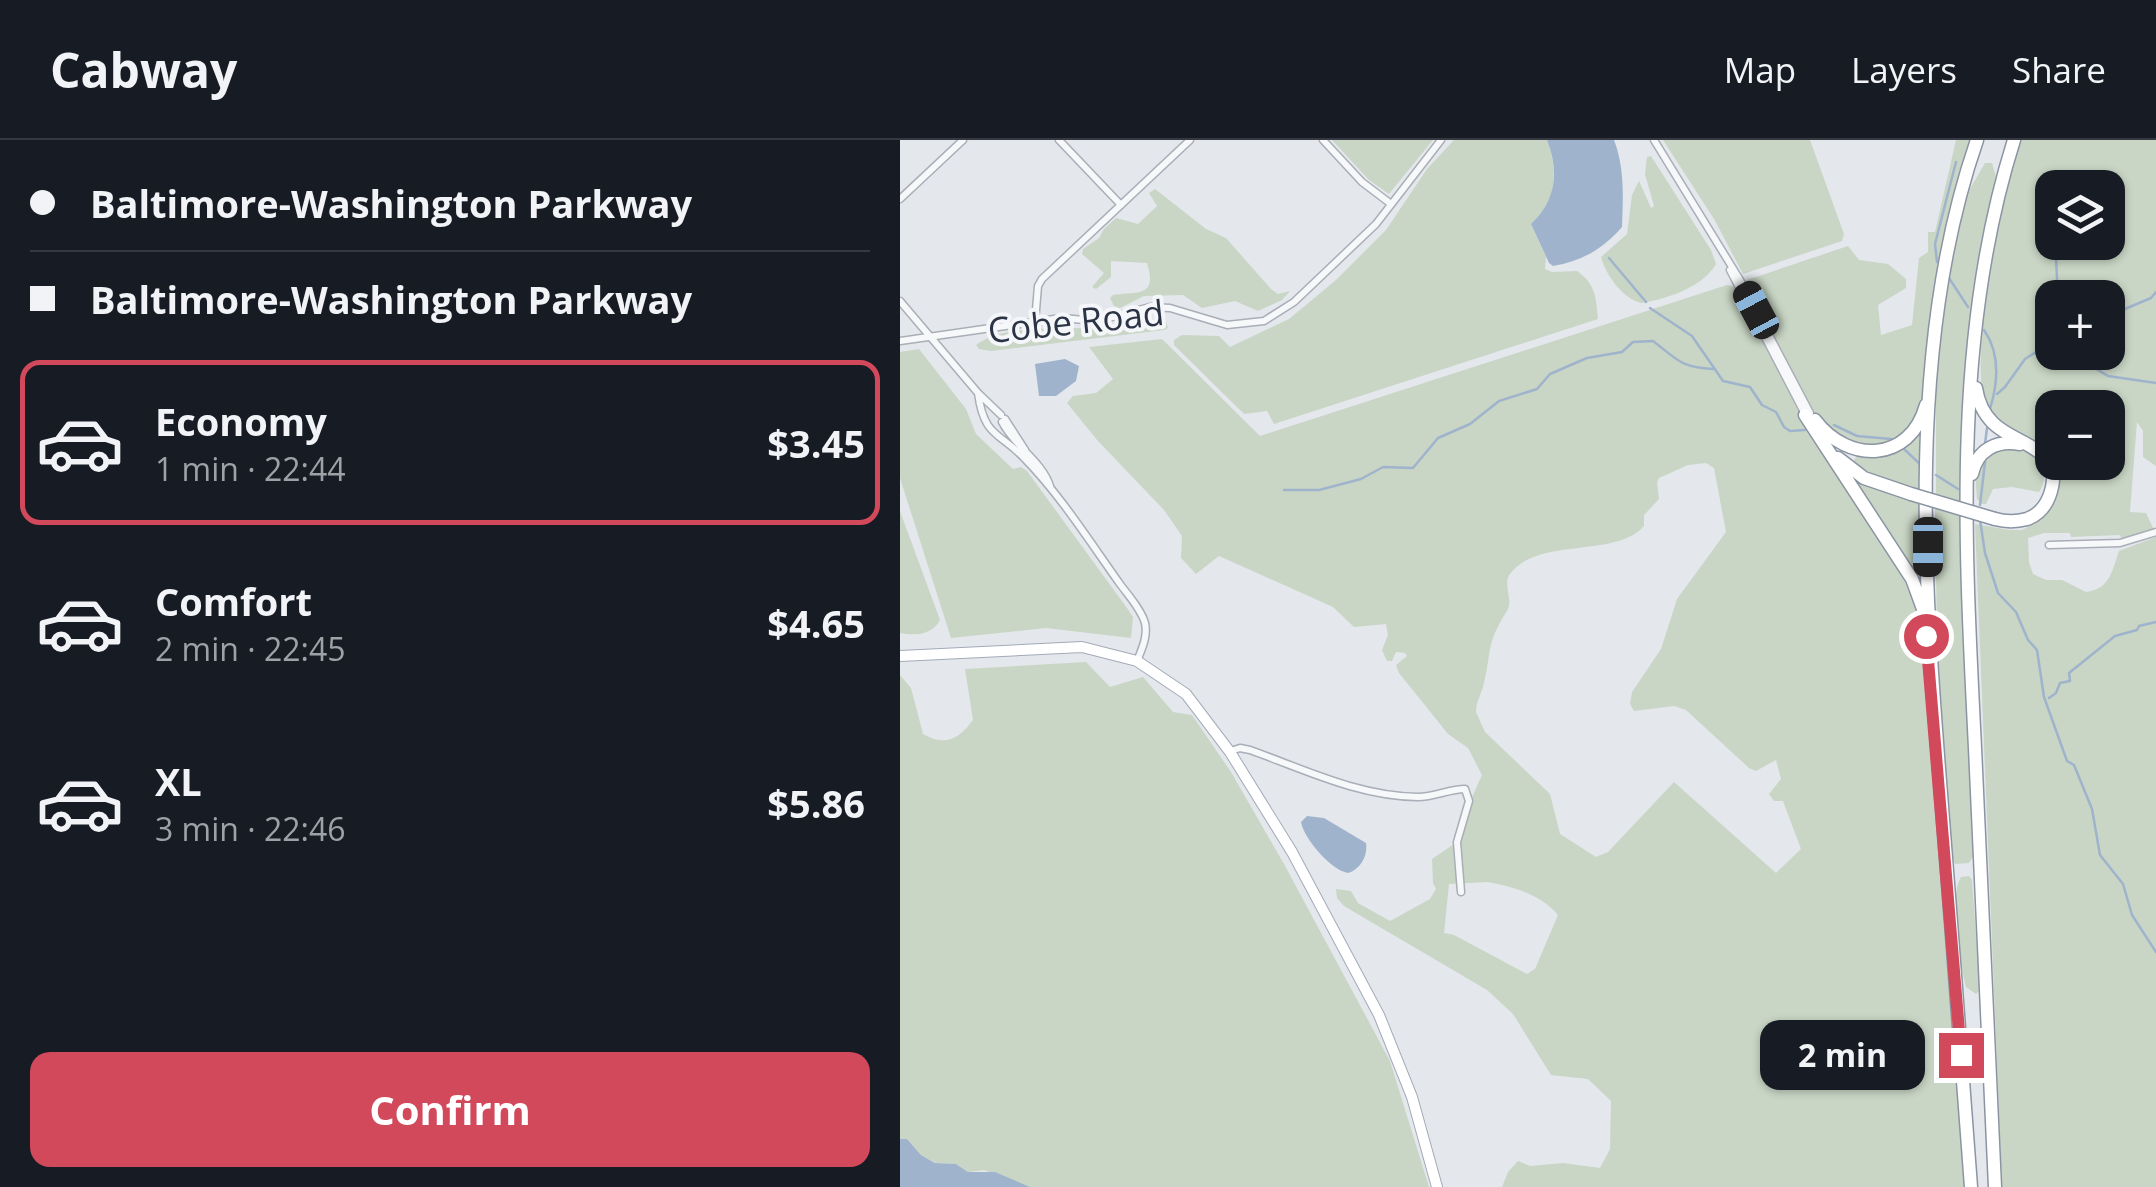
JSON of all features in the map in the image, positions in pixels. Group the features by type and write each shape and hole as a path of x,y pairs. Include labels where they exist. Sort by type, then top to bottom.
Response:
{"highway":[{"path":"1808,414 1828,435 1848,448 1868,452 1889,448 1911,434 1922,417 1950,239 1977,140"},
{"path":"1995,1187 1969,618 1968,501 1972,366 1986,246 2014,140"},
{"path":"1808,414 1835,449 1879,483 1996,520 2019,521 2034,516 2045,505 2052,474 2038,449 2003,432 1986,415 1979,402 1972,366"},
{"path":"1929,662 1932,368"},
{"path":"1808,414 1917,589 1923,609 1972,1187"},
{"path":"1968,501 1972,468 1980,455 2001,443 2020,444 2040,458 2048,481 2041,503 2019,521"}],"main road":[{"path":"900,656 1064,646 1098,650 1138,661 1186,694 1230,752 1297,861 1392,1041 1437,1187"}],"street":[{"path":"900,199 964,140"},
{"path":"1059,140 1121,205"},
{"path":"1035,322 1042,279 1190,140"},
{"path":"1324,140 1362,182 1392,204"},
{"name":"Cobe Road","path":"900,341 1061,318 1098,321 1160,307 1226,324 1264,320 1294,302 1376,224 1440,140"},
{"path":"1654,140 1723,255 1808,414"},
{"path":"900,301 1001,421 1020,438 1028,455 1047,476 1052,492"},
{"path":"978,393 980,412 991,430 1003,444 1024,457 1142,616 1145,637 1138,661"},
{"path":"2049,544 2120,543 2156,532"},
{"path":"1230,752 1250,750 1347,786 1389,795 1424,797 1465,790 1469,801 1458,842 1461,892"}],"green space":[{"path":"1332,140 1433,140 1389,194 1369,180"},
{"path":"1454,140 1547,140 1553,162 1553,185 1546,207 1531,224 1546,257 1545,269 1577,271 1583,276 1594,292 1598,319 1274,424 1267,411 1244,414 1174,345 1174,340 1182,335 1219,336 1230,347 1289,319 1336,280 1386,230 1427,169"},
{"path":"1663,140 1810,140 1844,234 1842,241 1743,274 1714,219"},
{"path":"1956,140 1977,140 1969,164 1959,170 1959,199 1967,194 1985,163 1992,163 1996,177 1974,291 1961,447 1963,505 1936,497 1932,372 1916,434 1923,492 1873,474 1853,462 1859,452 1810,413 1741,282 1848,246 1859,260 1888,264 1906,279 1906,288 1878,305 1881,335 1912,325 1919,258 1928,252 1928,232 1935,232"},
{"path":"2021,140 2156,140 2156,466 2143,457 2143,431 2137,422 2130,512 2146,513 2154,530 2122,540 2120,535 2071,537 2070,533 2044,533 2028,538 2033,574 2046,580 2062,580 2086,592 2105,583 2119,551 2156,537 2156,1187 2002,1187 1975,524 2022,530 2035,523 2056,498 2055,480 2125,480 2125,390 2035,390 2035,457 1995,422 1983,392 1981,360 1996,238"},
{"path":"1651,156 1716,264 1683,291 1641,303 1616,285 1601,257 1627,234 1632,195 1639,181 1651,208 1654,206 1645,174 1647,157"},
{"path":"1155,189 1206,229 1226,238 1271,289 1278,294 1290,291 1282,300 1258,311 1235,301 1202,308 1183,295 1144,296 1120,308 1114,306 1110,298 1113,295 1147,287 1147,263 1111,261 1111,277 1096,289 1092,287 1104,273 1082,254 1083,249 1116,218 1138,224 1157,206 1149,193"},
{"path":"1727,285 1738,288 1853,498 1903,577 1920,620 1967,1187 1502,1187 1518,1161 1530,1166 1563,1163 1600,1168 1610,1149 1611,1101 1588,1079 1551,1075 1513,1014 1487,990 1344,906 1336,889 1351,891 1358,903 1390,921 1430,899 1436,889 1432,859 1457,842 1482,775 1468,748 1448,734 1399,673 1396,665 1407,656 1405,653 1396,652 1392,661 1387,661 1382,650 1388,635 1386,624 1354,627 1333,607 1219,556 1196,574 1181,558 1182,536 1164,510 1067,403 1073,396 1096,393 1113,379 1089,347 1162,339 1260,436","holes":["1706,463 1714,468 1726,532 1677,599 1661,649 1632,692 1630,704 1634,711 1674,706 1686,710 1756,771 1776,760 1781,779 1769,794 1774,801 1783,801 1801,849 1776,873 1674,782 1608,852 1596,857 1560,834 1550,794 1485,732 1476,712 1493,639 1509,606 1510,574 1539,555 1631,536 1644,526 1644,515 1659,499 1659,478 1688,465","1488,882 1535,897 1558,915 1535,969 1527,974 1444,933 1449,884"]},
{"path":"1165,319 1168,328 1164,330 991,351 976,345 1020,330 1101,327"},
{"path":"919,349 966,409 976,434 1013,469 1021,467 1027,471 1133,617 1131,638 1046,628 951,638 900,478 900,352"},
{"path":"2018,447 2031,455 2035,460 2035,480 2044,480 2039,492 2012,487 1993,489 1986,504 1982,504 1977,499 1975,473 1990,452"},
{"path":"1853,477 1923,503 1924,586 1849,479"},
{"path":"1935,506 1963,514 1975,853 1969,863 1955,864 1951,857 1937,638"},
{"path":"900,511 940,620 932,629 917,634 900,633"},
{"path":"1086,662 1110,687 1143,677 1173,712 1192,715 1231,772 1390,1061 1429,1187 1030,1187 984,1170 968,1172 956,1164 936,1163 921,1155 907,1139 900,1139 900,675 911,688 923,734 945,740 957,736 973,720 965,669"},
{"path":"1969,876 1980,990 1976,994 1966,987 1955,915 1957,887 1961,877"}],"water":[{"path":"1547,140 1614,140 1622,183 1622,227 1591,253 1553,266 1531,224 1545,206 1553,186"},
{"path":"1065,359 1079,366 1076,381 1056,396 1039,396 1035,364"},
{"path":"1307,816 1324,818 1366,843 1360,865 1348,873 1326,860 1303,829 1301,822"},
{"path":"900,1139 907,1139 921,1155 935,1163 956,1164 968,1172 995,1172 1030,1187 900,1187"}],"waterway":[{"path":"1937,262 1935,244 1956,162"},
{"path":"1609,258 1646,302"},
{"path":"2056,260 2057,280"},
{"path":"1949,278 1968,307"},
{"path":"2125,309 2156,292"},
{"path":"1650,308 1692,336 1723,381 1750,387 1762,405 1776,412 1784,427 1790,431 1805,430"},
{"path":"1984,330 1993,348 1996,368 1990,409"},
{"path":"1284,490 1319,490 1361,479 1383,467 1413,468 1438,438 1470,424 1499,401 1537,389 1550,374 1587,358 1622,352 1633,342 1653,341 1686,364 1713,369"},
{"path":"1997,394 2025,359 2035,353"},
{"path":"2098,370 2108,376 2156,383"},
{"path":"1834,425 1857,436 1891,439"},
{"path":"1985,444 1987,428"},
{"path":"1904,449 1921,465"},
{"path":"1980,505 1985,462"},
{"path":"1936,475 1958,489"},
{"path":"1980,520 1985,553 1998,593 2016,612 2028,640 2037,650 2044,697 2067,761 2074,765 2092,809 2100,855 2123,884 2132,915 2156,952"},
{"path":"2049,698 2060,683 2070,681 2069,673 2115,636 2156,622"}],"route":[{"path":"1926,636 1961,1055"}]}
